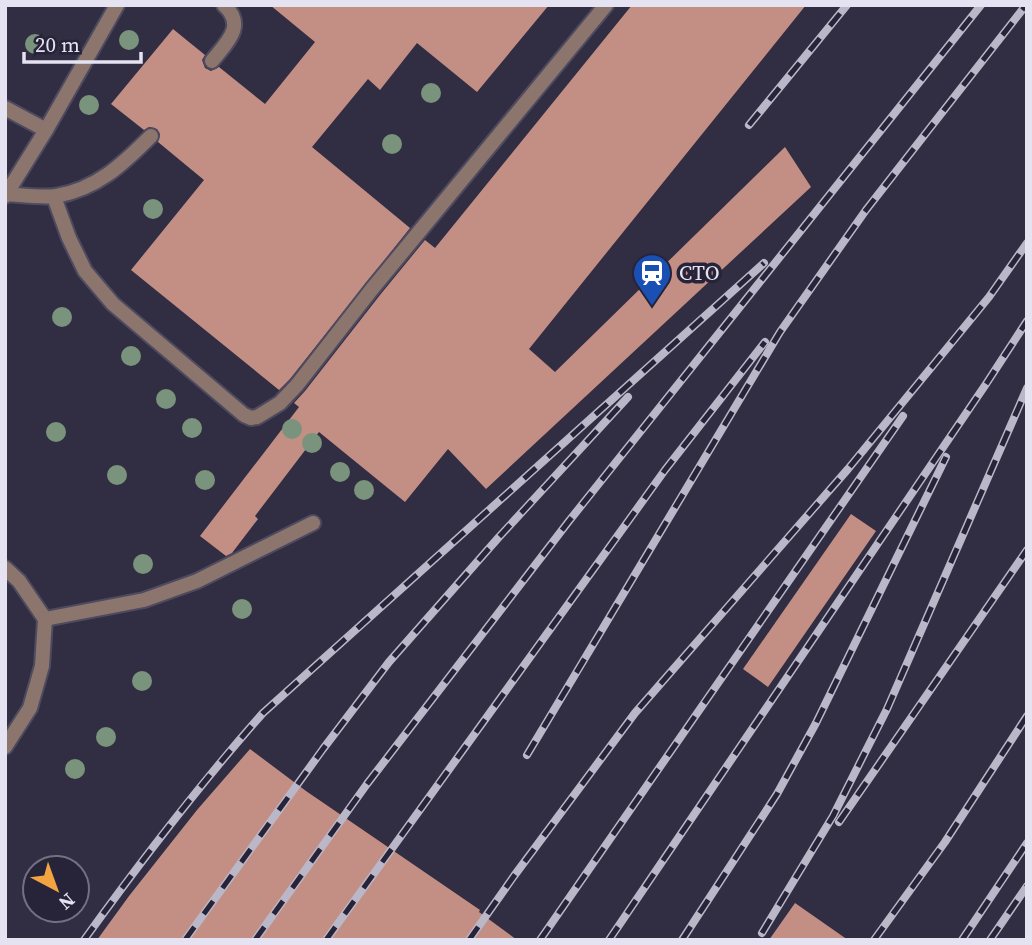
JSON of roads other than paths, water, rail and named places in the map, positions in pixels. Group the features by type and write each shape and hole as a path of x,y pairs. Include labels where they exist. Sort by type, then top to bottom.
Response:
{"lane":[{"path":"117,5 6,195 54,197 89,186 109,175 151,136"},
{"path":"212,61 234,32 231,12 224,5"},
{"path":"54,197 85,271 113,304 244,415 257,417 279,403 297,385 372,289 606,5"},
{"path":"5,108 46,130"},
{"path":"45,619 144,600 197,581 313,523"},
{"path":"5,568 19,581 45,619 42,666 30,708 5,747"}],"railway":[{"path":"749,125 847,5"},
{"path":"255,940 367,784 569,521 981,5"},
{"path":"527,755 780,332 866,210 1026,5"},
{"path":"469,940 635,713 848,469 989,297 1027,243"},
{"path":"84,940 171,824 263,713 764,263"},
{"path":"609,940 1027,321"},
{"path":"326,940 665,470 765,342"},
{"path":"762,933 833,816 887,709 1027,388"},
{"path":"185,940 389,662 628,397"},
{"path":"540,940 903,416"},
{"path":"682,940 777,794 816,723 946,457"},
{"path":"839,822 1027,550"},
{"path":"874,940 945,842 1027,716"},
{"path":"962,940 1027,843"},
{"path":"990,940 1027,886"}],"place":[{"name":"CTO","path":"652,307"}]}
